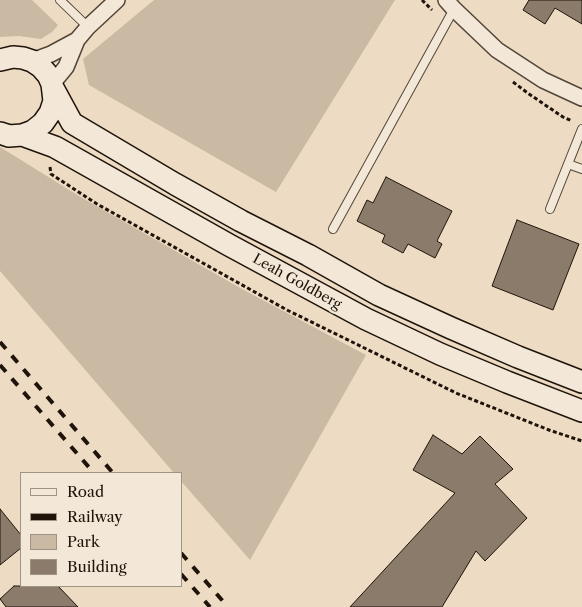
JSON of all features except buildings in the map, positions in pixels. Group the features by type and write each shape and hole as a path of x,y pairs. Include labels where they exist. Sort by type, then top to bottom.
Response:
{"street":[{"path":"22,135 33,131 47,118 54,101 53,86 66,67 77,40 117,0"},
{"path":"450,5 497,50 543,80 582,98"},
{"path":"0,60 13,57 32,61 51,54 77,40"},
{"name":"Leah Goldberg","path":"32,61 48,75 72,123 191,194 308,255 378,295 460,332 582,382"},
{"name":"Leah Goldberg","path":"0,133 9,136 22,135 55,147 366,319 474,368 582,411"}],"lane":[{"path":"60,0 88,27"},
{"path":"333,229 450,5"},
{"path":"550,209 582,129"},
{"path":"568,164 582,169"}],"path":[{"path":"50,159 51,174 97,204 287,310 456,393 582,441"}],"green space":[{"path":"0,0 32,0 58,25 52,32 41,39 19,36 0,37"},
{"path":"154,0 395,0 276,192 89,85 83,59"},
{"path":"0,147 79,196 242,289 366,355 250,560 182,482 182,472 173,472 0,271"}],"railway":[{"path":"0,342 112,472"},
{"path":"0,365 93,472"},
{"path":"182,554 228,607"},
{"path":"182,575 210,607"}]}
